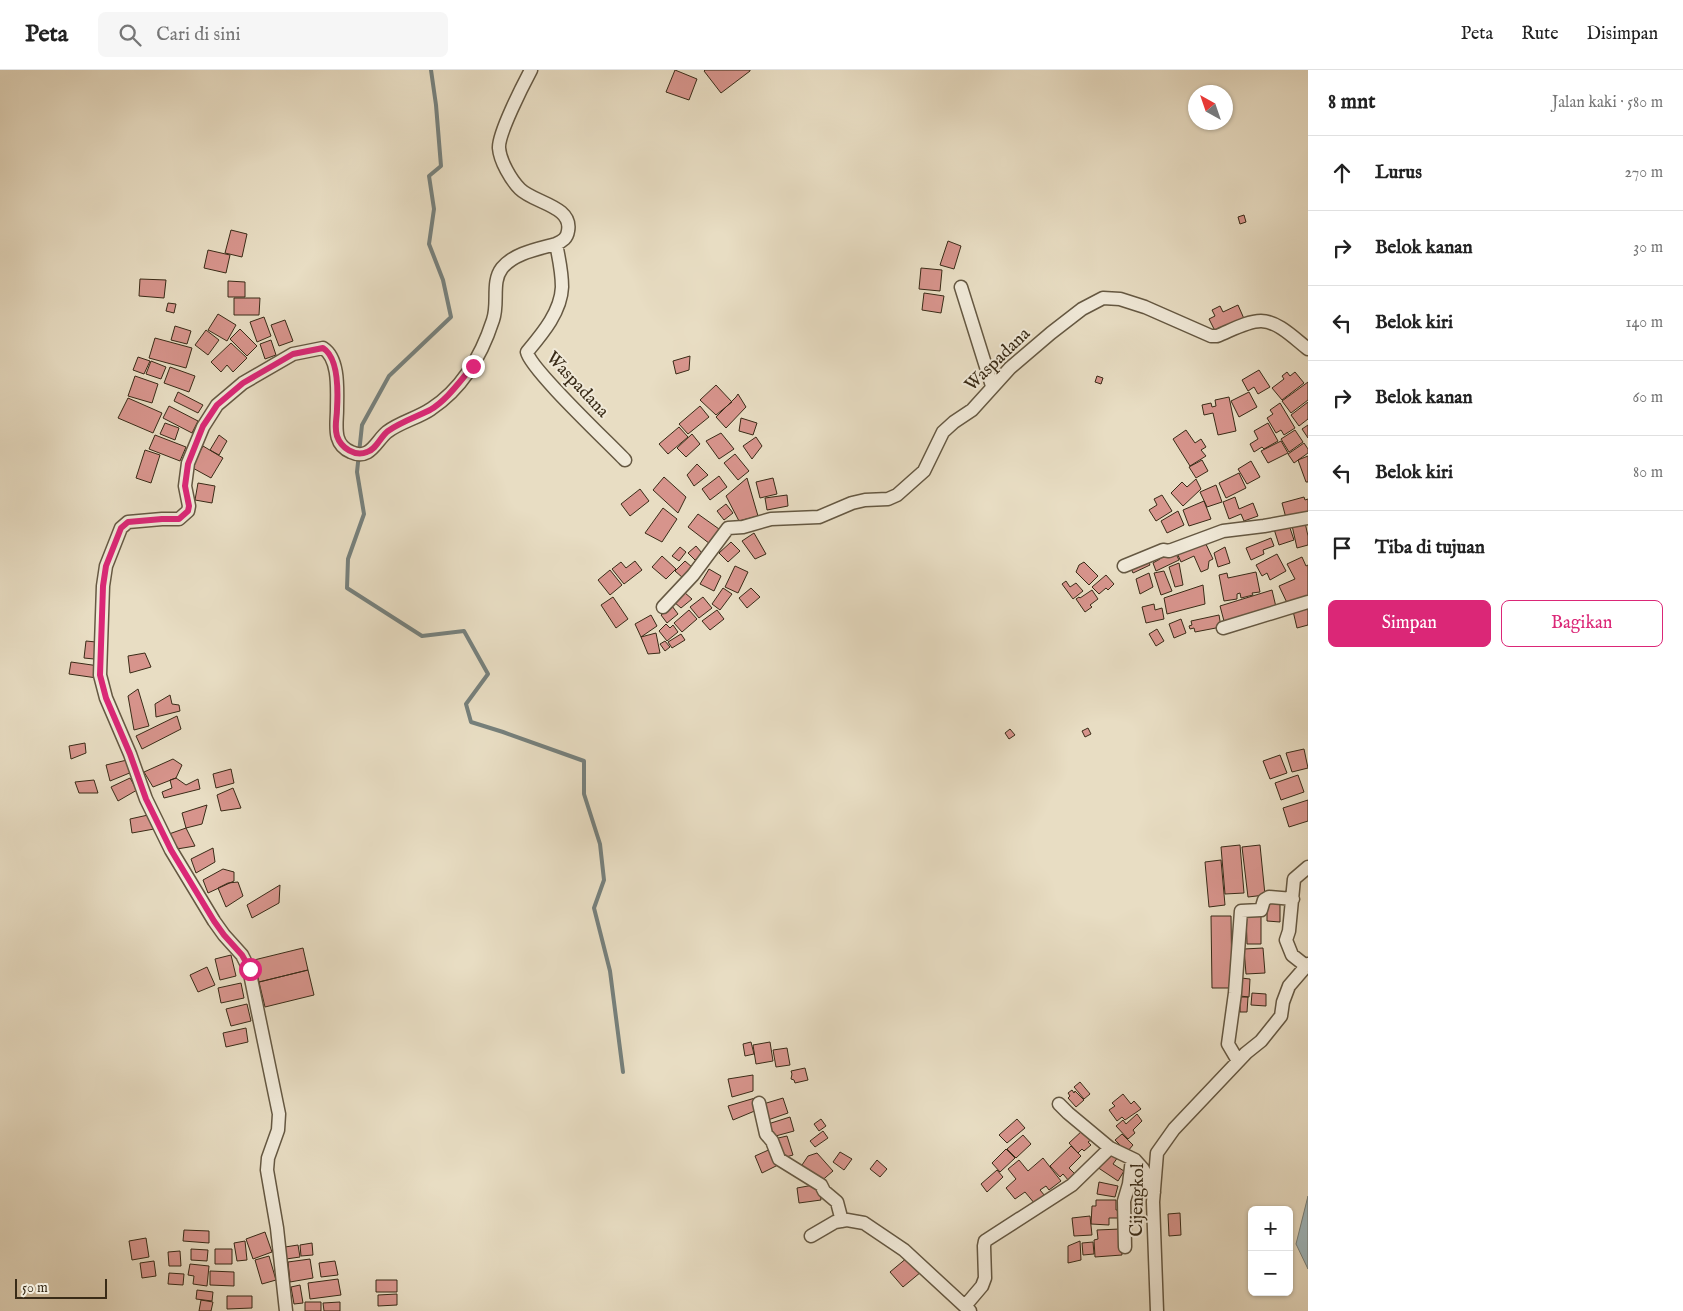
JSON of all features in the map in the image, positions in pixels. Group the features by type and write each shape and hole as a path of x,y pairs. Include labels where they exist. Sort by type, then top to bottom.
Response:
{"street":[{"path":"286,1311 277,1228 266,1170 268,1158 278,1130 279,1114 254,984 245,960 214,921 171,850 146,799 130,754 106,698 100,675 103,586 106,566 121,528 128,522 179,519 188,511 189,506 185,486 188,464 203,426 217,405 243,383 293,354 323,348 332,357 336,372 337,410 335,426 337,437 345,448 358,453 375,447 388,431 432,409 453,390 473,366 486,342 494,316 496,299 495,281 503,266 513,258 556,244 568,236 570,225 561,210 521,190 503,160 499,147 502,133 530,70"},
{"name":"Waspadana","path":"556,244 561,274 560,296 550,321 527,352 528,356 540,373 625,460"},
{"path":"961,287 992,386"},
{"name":"Waspadana","path":"663,607 693,575 728,528 743,527 771,519 819,517 852,503 865,500 884,501 897,495 924,471 943,432 972,410 992,386 1051,333 1082,309 1103,298 1120,299 1145,307 1211,336 1217,336 1258,321 1268,322 1284,330 1308,349"},
{"path":"1124,566 1163,550 1169,551 1223,531 1308,518"},
{"path":"1223,628 1308,602"},
{"name":"Cijengkol","path":"1157,1311 1154,1192 1156,1156 1174,1129 1238,1061 1261,1041 1281,1016 1283,1002 1289,986 1307,965 1292,955 1286,940 1289,930 1294,879 1308,867"},
{"path":"1238,1061 1228,1044 1235,993 1241,912 1261,910 1264,900 1270,897 1293,899"},
{"path":"759,1103 766,1134 772,1141 779,1159 821,1185 824,1191 837,1202 842,1221"},
{"path":"1059,1104 1068,1114 1110,1148 1132,1158 1143,1169 1154,1192"},
{"path":"811,1236 835,1222 847,1220 864,1222 904,1250 968,1309 985,1278 984,1246 986,1241 1072,1185 1110,1148"},
{"path":"1125,1247 1124,1201 1129,1184 1132,1158"}],"water":[{"path":"1308,1196 1308,1269 1296,1244"}],"building":[{"path":"675,70 697,79 689,100 666,92"},
{"path":"705,70 750,70 750,71 721,93"},
{"path":"1244,215 1246,222 1240,224 1238,217"},
{"path":"231,230 247,234 242,257 225,253"},
{"path":"948,241 961,246 954,269 940,265"},
{"path":"208,250 230,255 226,273 204,268"},
{"path":"921,268 942,270 940,291 919,289"},
{"path":"140,279 166,280 164,298 139,296"},
{"path":"228,281 245,282 245,297 228,297"},
{"path":"924,293 944,296 941,313 922,310"},
{"path":"234,298 260,298 259,315 234,315"},
{"path":"168,303 176,304 174,313 166,311"},
{"path":"1238,305 1245,321 1217,335 1209,319 1215,316 1212,310 1220,306 1223,312"},
{"path":"218,314 236,325 227,341 208,330"},
{"path":"264,317 271,336 257,342 250,322"},
{"path":"285,320 293,341 279,346 271,325"},
{"path":"175,326 191,331 187,344 171,340"},
{"path":"240,329 257,346 247,356 230,339"},
{"path":"206,330 219,340 208,355 195,345"},
{"path":"155,338 192,348 186,368 149,358"},
{"path":"271,340 276,355 265,359 260,344"},
{"path":"231,343 247,358 233,372 227,365 221,372 211,362"},
{"path":"690,356 689,370 676,374 673,361"},
{"path":"138,357 150,361 144,374 133,370"},
{"path":"151,361 166,367 161,379 146,374"},
{"path":"170,367 195,376 189,392 164,383"},
{"path":"1259,370 1270,387 1258,394 1254,387 1248,391 1242,380"},
{"path":"1287,372 1290,376 1295,372 1304,383 1282,400 1272,388 1284,379 1282,376"},
{"path":"135,376 158,384 152,403 128,396"},
{"path":"1097,376 1103,378 1101,384 1095,382"},
{"path":"1308,382 1308,400 1291,413 1282,401"},
{"path":"716,385 732,402 716,415 700,400"},
{"path":"178,392 203,405 198,413 174,401"},
{"path":"1249,392 1257,407 1239,417 1231,401"},
{"path":"738,394 746,407 726,428 716,417"},
{"path":"1229,397 1236,431 1218,435 1213,413 1204,415 1202,405 1211,403 1212,407 1216,406 1215,400"},
{"path":"128,398 162,413 153,433 118,418"},
{"path":"1308,402 1308,419 1299,426 1291,415"},
{"path":"1280,403 1295,428 1284,435 1281,430 1276,433 1267,418 1273,414 1270,410"},
{"path":"169,406 198,421 192,433 163,418"},
{"path":"700,406 709,417 688,434 679,424"},
{"path":"741,418 757,423 753,435 739,431"},
{"path":"165,423 179,428 175,440 160,434"},
{"path":"1268,423 1278,441 1254,452 1250,444 1258,439 1254,431"},
{"path":"1308,425 1308,438 1302,429"},
{"path":"679,427 688,437 668,454 659,444"},
{"path":"1186,430 1195,443 1201,439 1206,447 1201,450 1206,456 1190,466 1173,439"},
{"path":"1295,430 1303,442 1289,452 1281,439"},
{"path":"721,433 734,449 719,459 706,441"},
{"path":"692,434 700,444 686,457 677,448"},
{"path":"155,435 186,447 180,461 149,449"},
{"path":"219,435 227,441 219,455 210,450"},
{"path":"756,437 762,446 752,459 743,446"},
{"path":"1281,441 1288,453 1268,463 1261,451"},
{"path":"1304,443 1308,453 1294,463 1288,454"},
{"path":"203,446 223,458 211,478 191,467"},
{"path":"145,450 160,455 151,483 136,478"},
{"path":"735,454 749,471 738,480 724,463"},
{"path":"1308,456 1308,482 1306,482 1298,460"},
{"path":"1202,460 1208,471 1196,478 1189,467"},
{"path":"1251,461 1260,477 1247,484 1238,469"},
{"path":"697,464 708,475 694,486 687,475"},
{"path":"1239,473 1246,488 1226,498 1219,483"},
{"path":"719,476 727,487 710,500 702,489"},
{"path":"664,477 686,497 678,513 653,490"},
{"path":"747,478 758,516 739,521 726,496"},
{"path":"773,478 777,494 760,498 756,482"},
{"path":"1196,479 1201,489 1183,506 1171,493 1182,482 1187,487"},
{"path":"198,483 215,486 212,503 195,500"},
{"path":"1216,485 1222,502 1207,507 1200,492"},
{"path":"640,489 649,501 630,516 621,504"},
{"path":"787,495 788,506 767,510 765,498"},
{"path":"1162,495 1172,511 1156,521 1149,510 1157,505 1154,499"},
{"path":"1235,497 1239,509 1253,503 1258,516 1244,521 1241,514 1229,519 1223,502"},
{"path":"1304,497 1305,500 1308,499 1308,514 1286,518 1282,503"},
{"path":"1204,501 1211,519 1189,526 1183,510"},
{"path":"726,504 733,513 724,520 717,511"},
{"path":"663,508 677,519 662,542 645,533"},
{"path":"1178,511 1184,525 1167,533 1161,521"},
{"path":"698,514 719,529 714,547 688,527"},
{"path":"1304,518 1308,545 1297,548 1291,521"},
{"path":"1289,525 1294,540 1279,545 1274,529"},
{"path":"754,533 766,554 755,559 742,541"},
{"path":"1271,538 1274,546 1263,550 1264,554 1251,560 1246,548"},
{"path":"1204,540 1213,559 1209,561 1208,569 1201,572 1194,556 1181,562 1177,553"},
{"path":"731,542 740,551 728,562 719,553"},
{"path":"696,546 702,553 695,560 688,553"},
{"path":"680,547 686,552 679,561 672,556"},
{"path":"1225,547 1230,563 1218,567 1214,553"},
{"path":"1175,552 1179,560 1156,571 1153,563 1160,559 1159,556"},
{"path":"1277,554 1286,571 1270,580 1267,573 1262,576 1256,565"},
{"path":"662,556 676,569 666,579 652,567"},
{"path":"1146,557 1150,565 1133,573 1130,566"},
{"path":"1302,557 1306,566 1308,565 1308,600 1289,607 1279,586 1295,579 1287,564"},
{"path":"635,561 642,570 624,584 612,569 621,562 626,568"},
{"path":"685,561 693,568 683,578 675,571"},
{"path":"1084,562 1098,576 1089,585 1076,572 1079,565"},
{"path":"1179,563 1183,585 1175,587 1169,567"},
{"path":"735,566 748,572 738,593 725,587"},
{"path":"709,569 721,576 714,591 700,584"},
{"path":"610,570 622,585 610,595 598,580"},
{"path":"1164,571 1172,591 1161,595 1154,573"},
{"path":"1256,572 1260,592 1241,598 1240,593 1237,594 1237,599 1224,601 1219,575 1227,573 1228,578"},
{"path":"1149,573 1153,587 1140,594 1136,579"},
{"path":"1106,575 1114,584 1108,590 1106,588 1099,594 1092,587"},
{"path":"1066,581 1070,587 1076,583 1083,591 1073,599 1062,584"},
{"path":"1203,585 1205,604 1167,614 1164,598"},
{"path":"723,588 732,594 720,610 712,604"},
{"path":"751,588 760,597 747,608 739,598"},
{"path":"1092,590 1098,599 1085,612 1076,599"},
{"path":"1272,590 1276,607 1224,621 1220,606"},
{"path":"684,592 692,599 681,608 674,602"},
{"path":"613,597 628,619 616,628 601,605"},
{"path":"703,597 712,608 699,618 690,607"},
{"path":"1154,604 1155,610 1162,608 1164,619 1146,623 1142,607"},
{"path":"672,606 678,614 667,623 661,615"},
{"path":"1308,608 1308,625 1297,628 1293,611"},
{"path":"689,610 697,619 682,632 674,623"},
{"path":"717,610 724,619 710,630 702,621"},
{"path":"651,615 657,626 641,637 635,624"},
{"path":"1219,615 1221,627 1195,632 1194,628 1190,629 1191,621"},
{"path":"1181,619 1186,633 1174,638 1169,624"},
{"path":"666,624 670,628 673,625 678,632 667,641 659,631"},
{"path":"1157,629 1164,641 1156,646 1149,634"},
{"path":"656,633 660,653 648,654 641,637"},
{"path":"681,634 685,640 672,648 668,642"},
{"path":"86,641 96,642 94,659 84,658"},
{"path":"665,641 670,647 665,651 660,644"},
{"path":"145,653 151,667 130,673 128,656"},
{"path":"71,662 99,666 97,678 69,674"},
{"path":"138,689 149,726 134,730 128,696"},
{"path":"170,695 172,704 179,705 180,711 156,717 155,704"},
{"path":"177,716 181,729 142,749 136,736"},
{"path":"1088,728 1091,734 1085,737 1082,731"},
{"path":"1010,729 1015,735 1009,739 1005,733"},
{"path":"85,743 86,753 71,759 69,746"},
{"path":"1304,749 1308,768 1292,772 1286,753"},
{"path":"1280,755 1287,773 1270,779 1263,761"},
{"path":"173,759 182,765 176,778 153,787 144,772"},
{"path":"127,760 132,772 110,781 106,765"},
{"path":"231,769 234,783 216,788 213,774"},
{"path":"1298,775 1304,792 1281,800 1275,783"},
{"path":"130,778 137,790 118,801 111,787"},
{"path":"176,778 186,785 198,779 200,789 164,798 162,792 172,788 170,780"},
{"path":"94,780 98,793 79,793 75,782"},
{"path":"233,788 241,808 221,811 217,795"},
{"path":"1308,800 1308,821 1289,827 1283,808"},
{"path":"207,805 202,824 186,828 182,813"},
{"path":"148,815 154,829 132,833 130,819"},
{"path":"186,828 195,846 171,850 169,834"},
{"path":"1240,845 1244,893 1225,894 1221,847"},
{"path":"1260,845 1265,895 1248,897 1242,847"},
{"path":"213,848 215,862 196,873 191,859"},
{"path":"1221,860 1225,905 1209,907 1205,862"},
{"path":"223,869 234,872 234,881 208,893 203,880"},
{"path":"238,882 243,896 226,907 218,888 228,883"},
{"path":"280,885 279,903 252,918 247,905"},
{"path":"1267,900 1280,902 1280,922 1267,921"},
{"path":"1246,912 1261,912 1261,944 1247,944"},
{"path":"1211,916 1231,916 1232,988 1212,988"},
{"path":"303,948 308,970 259,982 254,960"},
{"path":"1263,948 1265,973 1246,974 1244,949"},
{"path":"231,955 236,976 220,980 215,959"},
{"path":"207,967 215,985 198,992 190,975"},
{"path":"308,970 314,995 265,1007 259,982"},
{"path":"1241,978 1250,979 1249,997 1240,996"},
{"path":"241,983 244,998 221,1003 218,988"},
{"path":"1252,993 1266,994 1266,1006 1251,1005"},
{"path":"1240,997 1248,997 1247,1012 1240,1012"},
{"path":"247,1004 251,1021 231,1026 226,1009"},
{"path":"246,1028 248,1042 226,1047 223,1033"},
{"path":"751,1042 754,1054 745,1056 743,1044"},
{"path":"770,1042 773,1061 756,1064 753,1045"},
{"path":"787,1048 790,1065 776,1067 773,1050"},
{"path":"805,1068 808,1080 795,1083 791,1079 791,1071"},
{"path":"753,1075 753,1091 732,1097 728,1079"},
{"path":"1080,1082 1090,1094 1084,1099 1074,1087"},
{"path":"1072,1090 1084,1100 1076,1107 1068,1098 1070,1096 1068,1093"},
{"path":"1123,1094 1131,1104 1134,1101 1141,1109 1125,1120 1122,1117 1117,1121 1109,1110 1115,1106 1112,1103"},
{"path":"755,1098 757,1110 733,1120 728,1106"},
{"path":"783,1098 788,1113 765,1121 760,1105"},
{"path":"1137,1114 1142,1121 1133,1130 1135,1133 1128,1139 1116,1126 1123,1120 1126,1124"},
{"path":"790,1117 794,1131 772,1137 768,1124"},
{"path":"821,1119 826,1126 819,1131 814,1124"},
{"path":"1017,1119 1025,1128 1007,1143 999,1135"},
{"path":"1083,1130 1092,1139 1088,1142 1091,1145 1078,1153 1069,1143"},
{"path":"823,1131 828,1138 815,1147 810,1141"},
{"path":"1122,1134 1133,1145 1127,1152 1115,1140"},
{"path":"1023,1135 1031,1144 1016,1158 1007,1149"},
{"path":"787,1136 793,1155 779,1159 774,1139"},
{"path":"1071,1146 1081,1156 1069,1168 1076,1175 1069,1181 1063,1174 1060,1177 1050,1166"},
{"path":"773,1148 780,1164 762,1173 755,1156"},
{"path":"1006,1149 1015,1158 1000,1172 992,1163"},
{"path":"1108,1151 1118,1157 1113,1164 1124,1171 1118,1181 1097,1167"},
{"path":"840,1152 852,1159 844,1170 833,1162"},
{"path":"817,1153 833,1171 819,1183 802,1165 808,1156"},
{"path":"1043,1158 1061,1181 1049,1190 1046,1186 1040,1190 1045,1196 1035,1204 1025,1192 1015,1199 1006,1188 1016,1179 1008,1169 1019,1160 1028,1171"},
{"path":"877,1160 887,1169 880,1177 870,1169"},
{"path":"997,1170 1003,1177 987,1192 981,1184"},
{"path":"1099,1182 1118,1186 1115,1197 1097,1194"},
{"path":"819,1184 821,1200 799,1203 797,1188"},
{"path":"1096,1200 1116,1200 1118,1218 1109,1218 1109,1225 1091,1224 1092,1206 1096,1206"},
{"path":"1180,1213 1181,1235 1169,1236 1168,1214"},
{"path":"1090,1216 1092,1235 1074,1236 1072,1218"},
{"path":"1120,1229 1122,1255 1095,1257 1094,1240 1098,1239 1097,1230"},
{"path":"184,1230 209,1231 209,1243 183,1241"},
{"path":"265,1232 272,1252 253,1259 246,1239"},
{"path":"146,1238 149,1257 132,1260 129,1241"},
{"path":"245,1241 247,1260 237,1261 234,1243"},
{"path":"1080,1241 1081,1260 1068,1263 1068,1246"},
{"path":"1093,1242 1094,1254 1083,1255 1082,1243"},
{"path":"312,1243 313,1255 301,1256 300,1245"},
{"path":"298,1245 300,1257 286,1259 285,1247"},
{"path":"191,1249 208,1250 207,1261 191,1260"},
{"path":"215,1249 232,1249 232,1264 215,1264"},
{"path":"180,1251 181,1266 169,1266 168,1252"},
{"path":"269,1256 276,1280 262,1284 255,1260"},
{"path":"908,1257 921,1272 903,1287 890,1272"},
{"path":"310,1259 313,1278 290,1282 288,1262"},
{"path":"154,1261 156,1276 142,1278 140,1263"},
{"path":"335,1261 338,1275 321,1277 319,1263"},
{"path":"190,1264 209,1266 207,1286 193,1284 194,1276 188,1275"},
{"path":"210,1271 234,1272 234,1286 210,1285"},
{"path":"169,1273 184,1274 183,1285 168,1284"},
{"path":"338,1279 341,1295 310,1299 308,1283"},
{"path":"376,1280 397,1280 397,1292 376,1292"},
{"path":"300,1285 303,1303 294,1304 291,1287"},
{"path":"197,1290 213,1292 212,1301 196,1299"},
{"path":"397,1294 397,1305 378,1306 378,1295"},
{"path":"227,1296 252,1296 252,1308 227,1309"},
{"path":"201,1300 213,1302 211,1311 199,1311"},
{"path":"305,1302 321,1302 321,1311 305,1311"},
{"path":"340,1302 340,1311 324,1311 323,1303"}],"waterway":[{"path":"431,70 441,166 429,176 434,209 429,244 443,280 451,317 389,376 362,425 357,472 364,514 348,559 347,588 422,636 464,631 488,674 466,704 471,722 584,761 584,794 600,844 604,880 594,908 610,971 623,1072"}],"route":[{"path":"250,969 242,955 214,921 171,850 146,799 130,754 106,698 100,675 103,586 106,566 113,546 121,528 128,522 162,519 174,520 186,514 189,506 185,486 188,464 203,426 217,405 243,383 293,354 318,348 323,348 330,353 336,372 337,410 335,426 337,437 345,448 352,453 364,453 372,450 388,431 432,409 453,390 473,366"}]}
